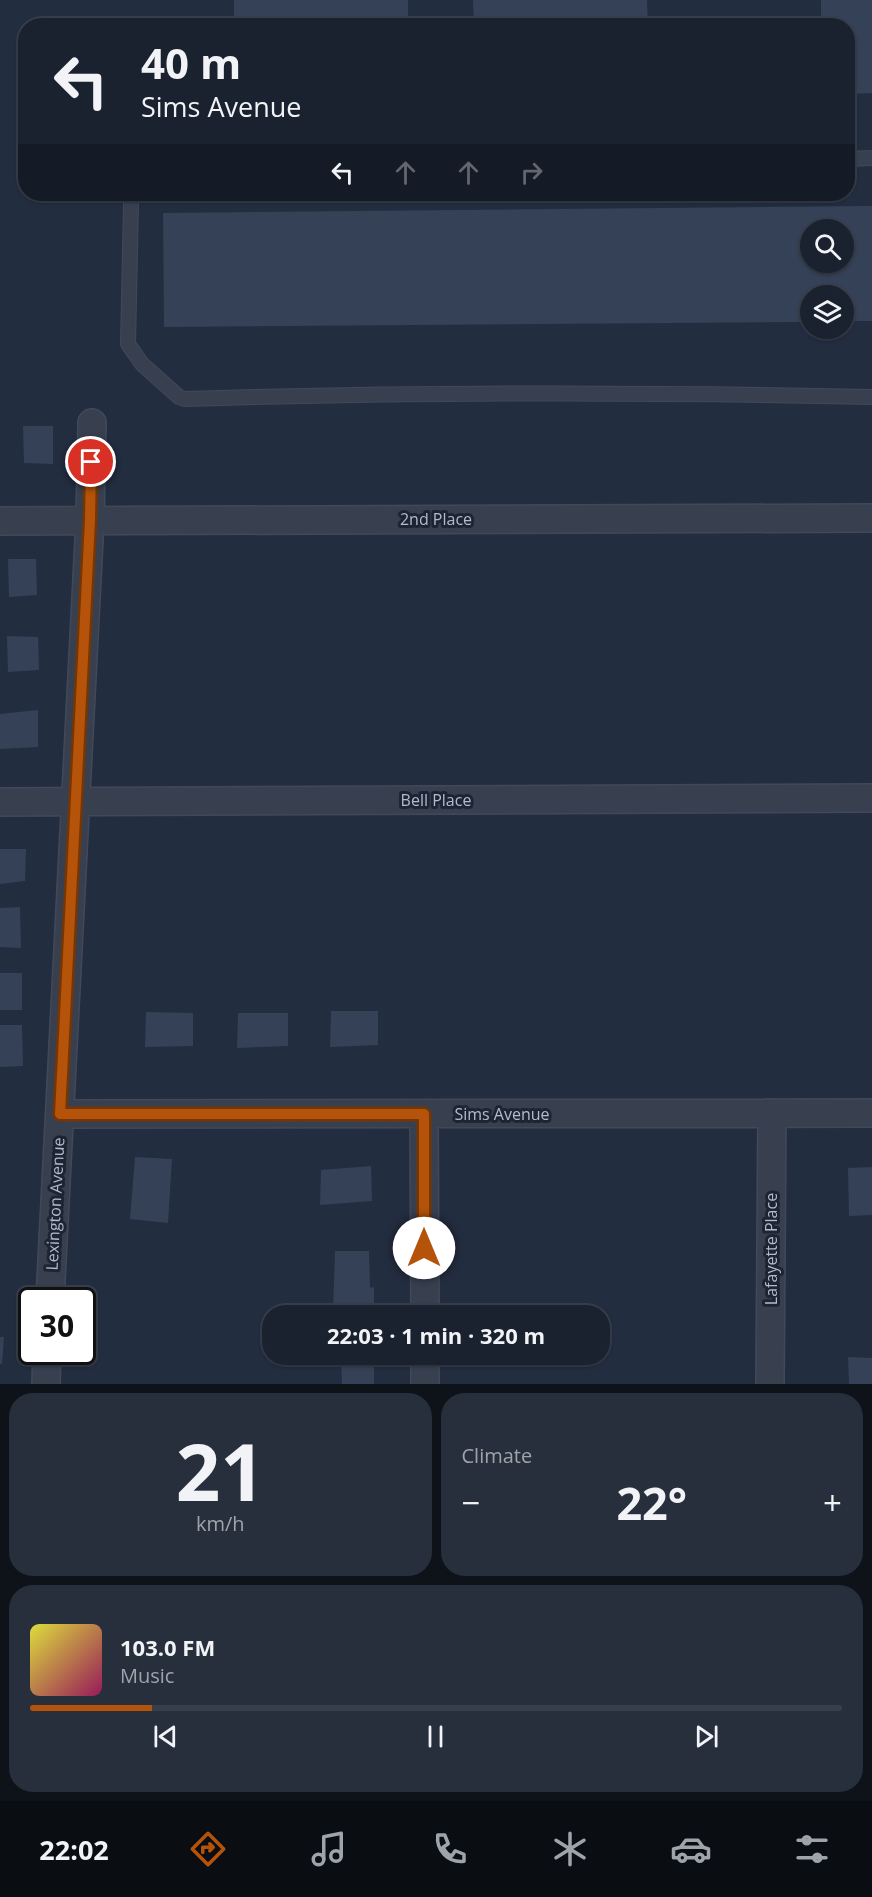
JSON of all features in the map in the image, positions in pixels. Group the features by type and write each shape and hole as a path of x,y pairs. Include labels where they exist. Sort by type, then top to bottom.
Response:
{"street":[{"name":"Lexington Avenue","path":"51,1287 90,520 92,423"},
{"name":"2nd Place","path":"0,521 872,518"},
{"name":"Bell Place","path":"0,802 872,798"},
{"name":"Lafayette Place","path":"770,1384 772,1113"},
{"name":"Sims Avenue","path":"60,1114 872,1113"},
{"path":"424,1114 425,1305"},
{"path":"46,1384 47,1365"},
{"path":"425,1365 425,1384"}],"lane":[{"path":"855,159 872,158"},
{"path":"132,201 128,344 142,364 179,398 308,395 615,394 872,397"}],"building":[{"path":"234,0 408,0 408,18 234,18"},
{"path":"473,0 647,0 648,18 474,18"},
{"path":"821,0 872,0 872,93 855,94 855,18 821,18"},
{"path":"872,206 872,321 854,321 854,285 800,285 800,322 164,327 163,213"},
{"path":"23,426 53,426 53,464 24,463"},
{"path":"8,559 36,559 37,595 9,597"},
{"path":"7,636 38,637 39,670 8,672"},
{"path":"38,710 38,747 0,749 0,714"},
{"path":"0,849 26,849 25,881 0,884"},
{"path":"20,907 21,948 0,947 0,908"},
{"path":"0,973 22,973 22,1010 0,1010"},
{"path":"331,1011 378,1011 378,1045 330,1047"},
{"path":"146,1012 193,1013 193,1046 145,1047"},
{"path":"238,1013 288,1013 288,1046 237,1048"},
{"path":"0,1025 22,1025 23,1066 0,1067"},
{"path":"135,1157 172,1159 168,1223 130,1219"},
{"path":"371,1166 372,1201 320,1205 321,1170"},
{"path":"872,1167 872,1215 849,1216 848,1168"},
{"path":"335,1251 369,1251 370,1288 374,1287 374,1305 333,1305"},
{"path":"0,1337 4,1337 2,1364 0,1364"},
{"path":"848,1357 872,1358 872,1384 849,1384"},
{"path":"341,1365 374,1365 374,1384 342,1384"}],"route":[{"path":"91,462 60,1114 424,1114 424,1248"}]}
